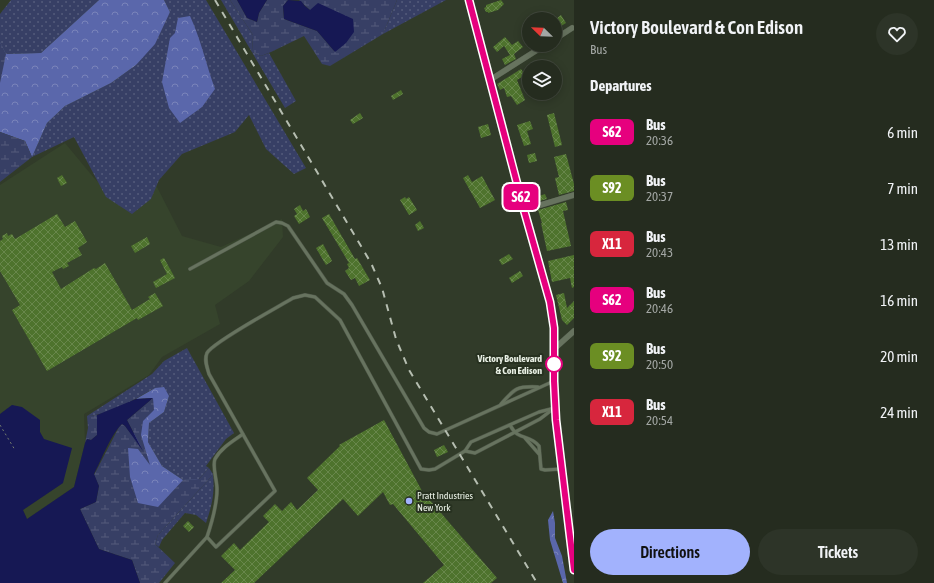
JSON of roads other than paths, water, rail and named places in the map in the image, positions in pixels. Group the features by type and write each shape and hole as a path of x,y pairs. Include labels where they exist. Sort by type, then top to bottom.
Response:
{"street":[{"path":"469,0 524,210 550,302 554,322 555,408 574,570"},
{"path":"562,34 572,28"},
{"path":"490,80 534,52"},
{"path":"524,210 574,195"},
{"path":"554,349 574,331"}],"lane":[{"path":"190,270 276,222 288,226 327,283 344,294 352,305 424,428 429,432 437,434 554,381"},
{"path":"207,538 216,547 275,491 209,374 205,360 208,352 213,346 293,298 311,295 326,306 340,320 421,469 435,469 465,451 471,442 539,412 555,408"},
{"path":"499,405 513,391 523,386 539,387"},
{"path":"465,451 475,452 540,419 555,408"},
{"path":"510,424 514,433 524,438 540,454 540,466 543,470 562,469"},
{"path":"166,583 207,538 216,507 217,479 213,466 215,459 228,444 243,434"}],"railway":[{"path":"215,0 371,263 382,288 396,339 409,370 537,583"}],"place":[{"name":"Victory Boulevard & Con Edison","path":"554,364"},
{"name":"Pratt Industries New York","path":"409,501"}]}
